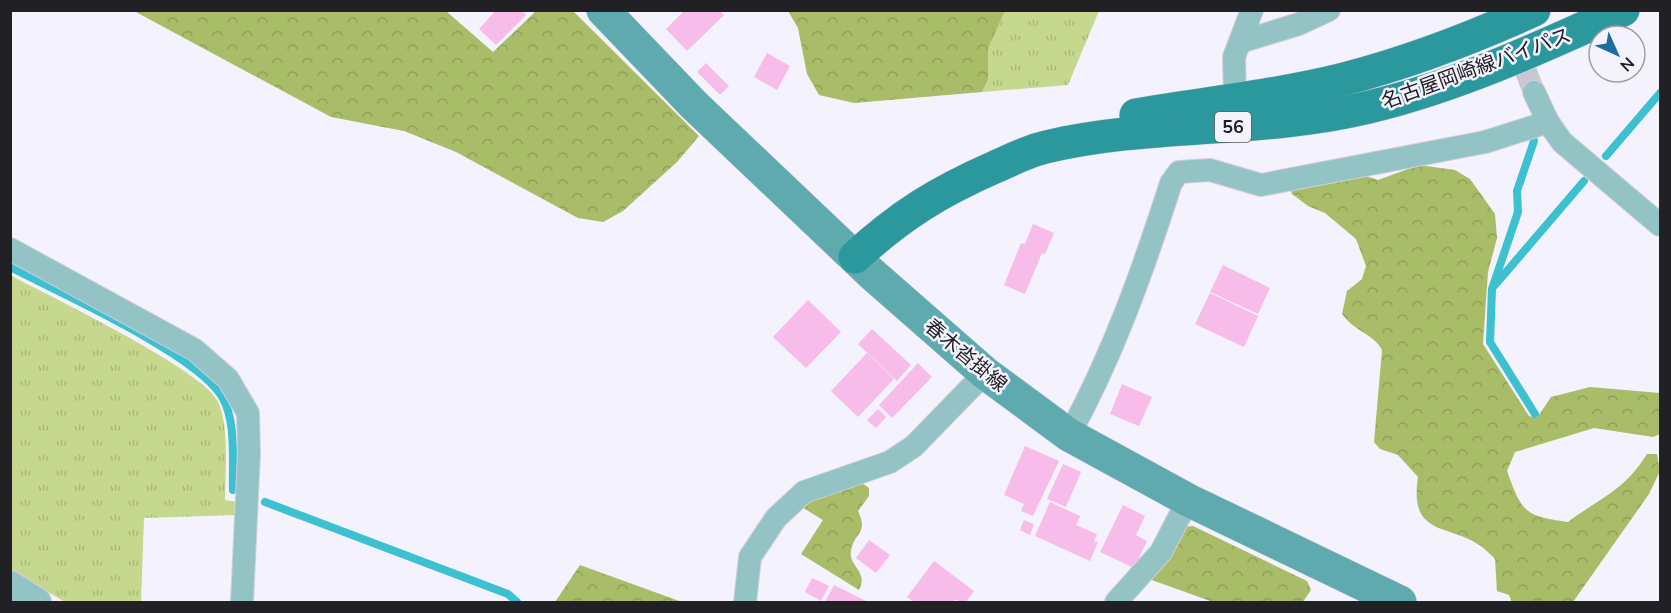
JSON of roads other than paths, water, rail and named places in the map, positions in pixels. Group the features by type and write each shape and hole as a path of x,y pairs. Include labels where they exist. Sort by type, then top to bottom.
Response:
{"main road":[{"name":"春木沓掛線","path":"603,10 694,105 847,250 985,374 1069,435 1188,500 1396,602"},
{"name":"名古屋岡崎線バイパス","path":"847,250 876,212 942,171 1014,139 1044,130 1299,89 1390,66 1434,52 1534,10"},
{"name":"名古屋岡崎線バイパス","path":"847,250 956,184 1044,147 1158,133 1281,123 1369,108 1487,68 1623,10"}],"street":[{"path":"1235,99 1234,57 1252,10"},
{"path":"1240,42 1299,24 1329,10"},
{"path":"1534,92 1548,122 1562,142 1660,225"},
{"path":"1069,435 1087,402 1137,290 1172,183 1179,172 1210,170 1261,185 1485,142 1548,122"},
{"path":"10,249 195,350 228,379 248,413 249,453 242,603"},
{"path":"745,603 750,557 776,518 804,492 890,462 915,446 985,374"},
{"path":"1116,603 1161,552 1188,500"},
{"path":"10,585 37,603"}],"waterway":[{"path":"1606,156 1660,93"},
{"path":"1534,141 1517,191 1518,212 1492,289 1490,342 1535,414"},
{"path":"1495,285 1584,181"},
{"path":"10,267 155,342 206,378 221,395 232,428 233,490"},
{"path":"265,502 508,594 517,602"}],"tunnel":[{"path":"1502,10 1534,92"}]}
